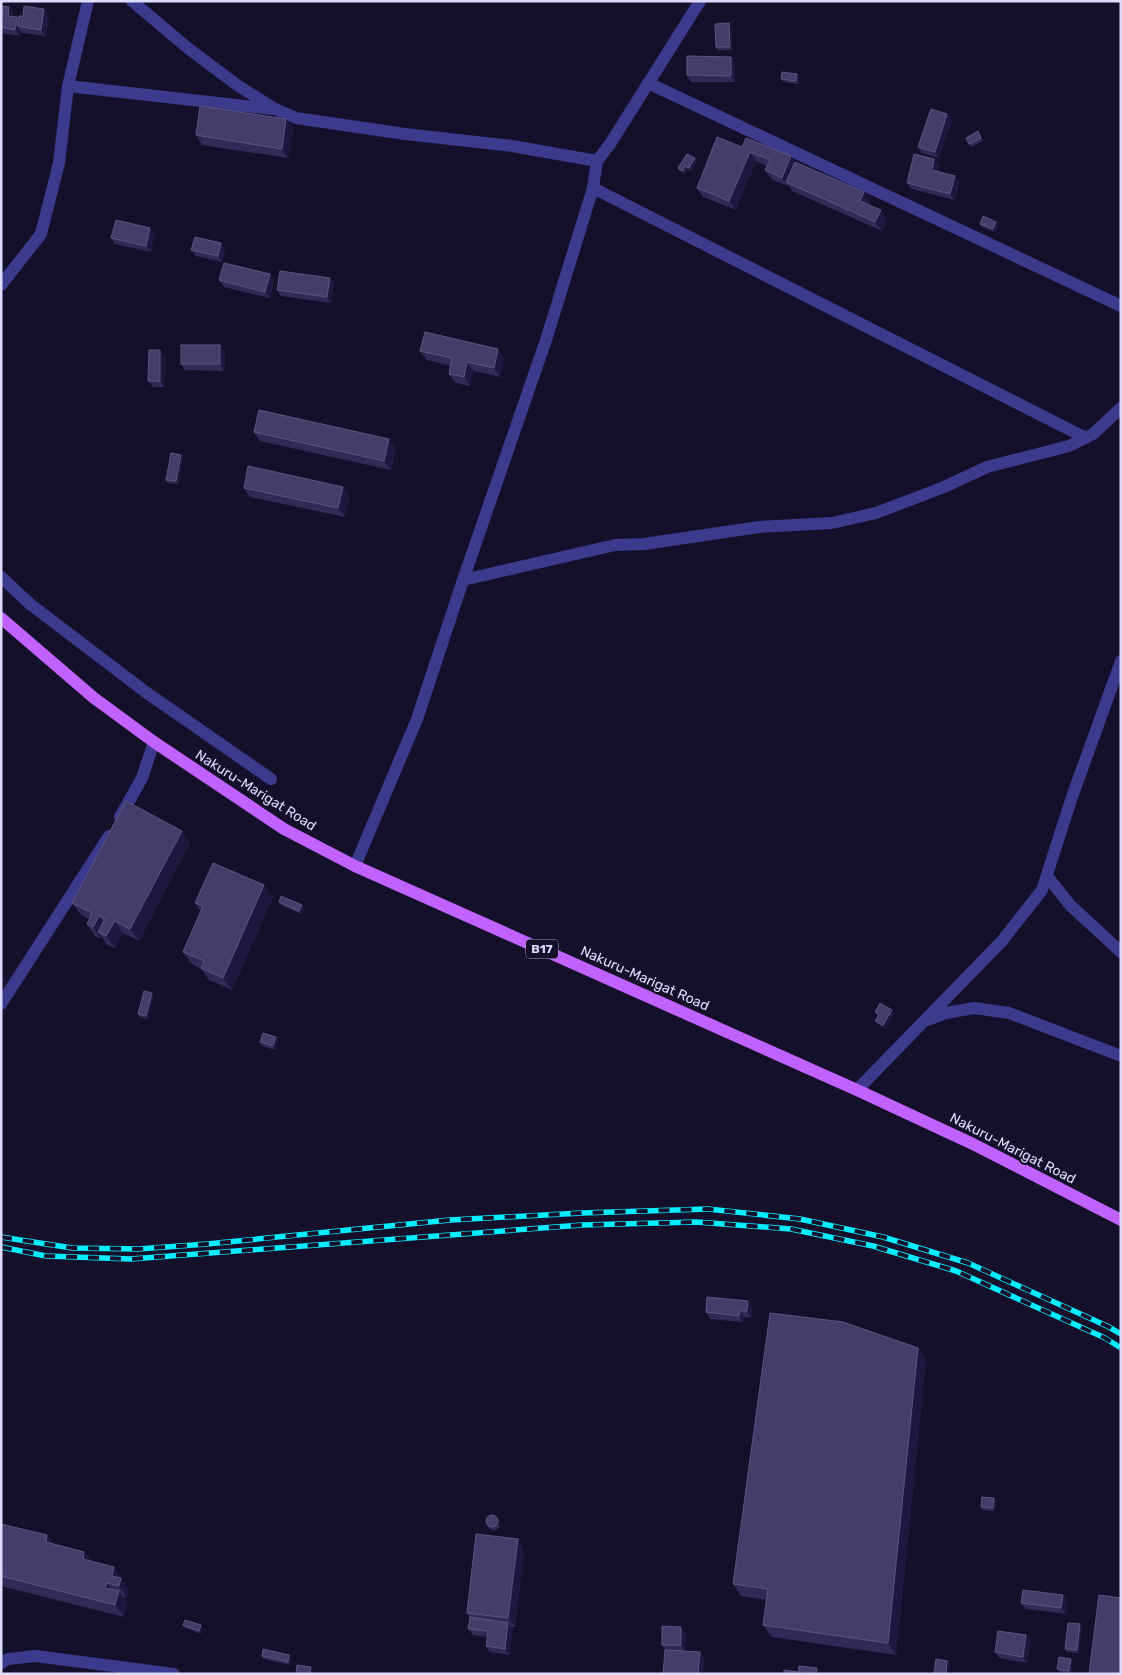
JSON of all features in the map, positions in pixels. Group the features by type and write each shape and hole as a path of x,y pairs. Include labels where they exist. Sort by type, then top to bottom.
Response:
{"main road":[{"name":"Nakuru-Marigat Road","path":"1,618 94,698 154,742 284,829 355,866 857,1090 973,1144 1121,1220"}],"street":[{"path":"1,286 41,234 59,163 68,86 88,1"},
{"path":"132,1 223,75 275,109 296,118 405,134 512,146 597,161"},
{"path":"355,866 417,719 546,340 593,188 597,161 610,144 700,1"},
{"path":"648,83 1121,306"},
{"path":"68,86 275,109"},
{"path":"593,188 1086,438"},
{"path":"463,580 616,545 644,544 759,527 832,523 876,513 944,487 987,467 1069,446 1093,434 1121,408"},
{"path":"1,577 30,604 147,693 271,778"},
{"path":"857,1090 1002,942 1042,890 1072,797 1121,661"},
{"path":"1,1004 110,835 142,778 154,742"},
{"path":"1047,876 1070,905 1121,952"},
{"path":"924,1021 946,1013 974,1008 1008,1013 1121,1056"},
{"path":"1,1663 8,1659 35,1656 174,1674"}],"building":[{"path":"1,6 9,7 8,16 17,17 15,30 1,27"},
{"path":"24,6 44,9 41,30 17,26 19,16 23,16"},
{"path":"729,23 730,47 716,47 715,24"},
{"path":"687,56 731,57 731,76 687,75"},
{"path":"782,72 797,74 796,81 781,79"},
{"path":"200,106 286,119 282,149 196,135"},
{"path":"931,109 947,114 935,152 918,147"},
{"path":"978,131 981,138 969,144 966,138"},
{"path":"717,137 742,147 746,138 791,156 782,178 765,170 770,160 750,152 729,201 697,188"},
{"path":"687,154 695,158 689,168 685,166 683,171 678,168"},
{"path":"914,154 934,159 932,170 955,176 950,194 907,183"},
{"path":"795,162 864,192 860,201 881,210 875,222 786,182"},
{"path":"983,216 996,222 993,229 980,224"},
{"path":"116,220 150,228 146,246 111,238"},
{"path":"195,237 221,243 218,256 191,250"},
{"path":"224,263 270,274 265,292 219,280"},
{"path":"280,271 330,278 327,297 277,290"},
{"path":"425,332 498,349 494,368 467,362 464,377 449,374 452,358 420,351"},
{"path":"181,345 220,345 220,364 181,364"},
{"path":"149,350 160,350 160,381 148,381"},
{"path":"259,410 389,439 384,461 254,432"},
{"path":"171,453 181,455 176,481 166,480"},
{"path":"248,466 343,487 338,508 244,488"},
{"path":"126,801 182,831 130,929 115,921 106,936 98,932 105,919 99,916 93,927 87,924 92,913 72,903"},
{"path":"213,863 264,885 223,978 201,968 204,961 183,952 203,906 195,903"},
{"path":"281,896 302,905 299,911 279,902"},
{"path":"144,991 152,993 146,1016 138,1014"},
{"path":"880,1003 892,1010 883,1025 875,1021 879,1015 875,1012"},
{"path":"263,1033 276,1037 273,1046 260,1042"},
{"path":"707,1297 748,1301 747,1311 740,1311 739,1316 706,1312"},
{"path":"770,1313 843,1322 918,1348 888,1643 763,1625 768,1589 733,1584"},
{"path":"982,1497 994,1498 993,1508 981,1507"},
{"path":"494,1515 497,1516 497,1526 490,1527 487,1526 486,1519 487,1516"},
{"path":"1,1524 47,1535 46,1542 84,1552 83,1559 114,1567 112,1576 121,1578 119,1586 107,1583 105,1588 119,1591 115,1605 1,1576"},
{"path":"476,1534 518,1539 508,1618 467,1613"},
{"path":"1023,1590 1063,1595 1061,1608 1021,1603"},
{"path":"1099,1595 1121,1598 1121,1674 1089,1674"},
{"path":"470,1617 508,1623 505,1649 486,1646 488,1631 468,1629"},
{"path":"185,1620 201,1625 199,1631 183,1625"},
{"path":"1068,1623 1080,1624 1077,1650 1065,1649"},
{"path":"662,1626 681,1627 681,1645 662,1645"},
{"path":"998,1631 1026,1635 1023,1657 995,1652"},
{"path":"263,1649 289,1655 288,1662 262,1656"},
{"path":"665,1650 700,1652 698,1674 663,1674"},
{"path":"1059,1657 1071,1659 1069,1671 1057,1669"},
{"path":"936,1659 947,1661 946,1674 934,1674"},
{"path":"297,1665 311,1667 310,1674 296,1674"},
{"path":"799,1666 817,1668 816,1674 798,1674"},
{"path":"784,1670 798,1672 798,1674 784,1674"}],"railway":[{"path":"1,1237 72,1248 138,1249 450,1220 708,1209 800,1219 883,1237 968,1263 1121,1334"},
{"path":"1,1247 46,1256 131,1259 582,1225 696,1222 791,1229 873,1246 956,1271 1105,1338 1121,1348"}]}
